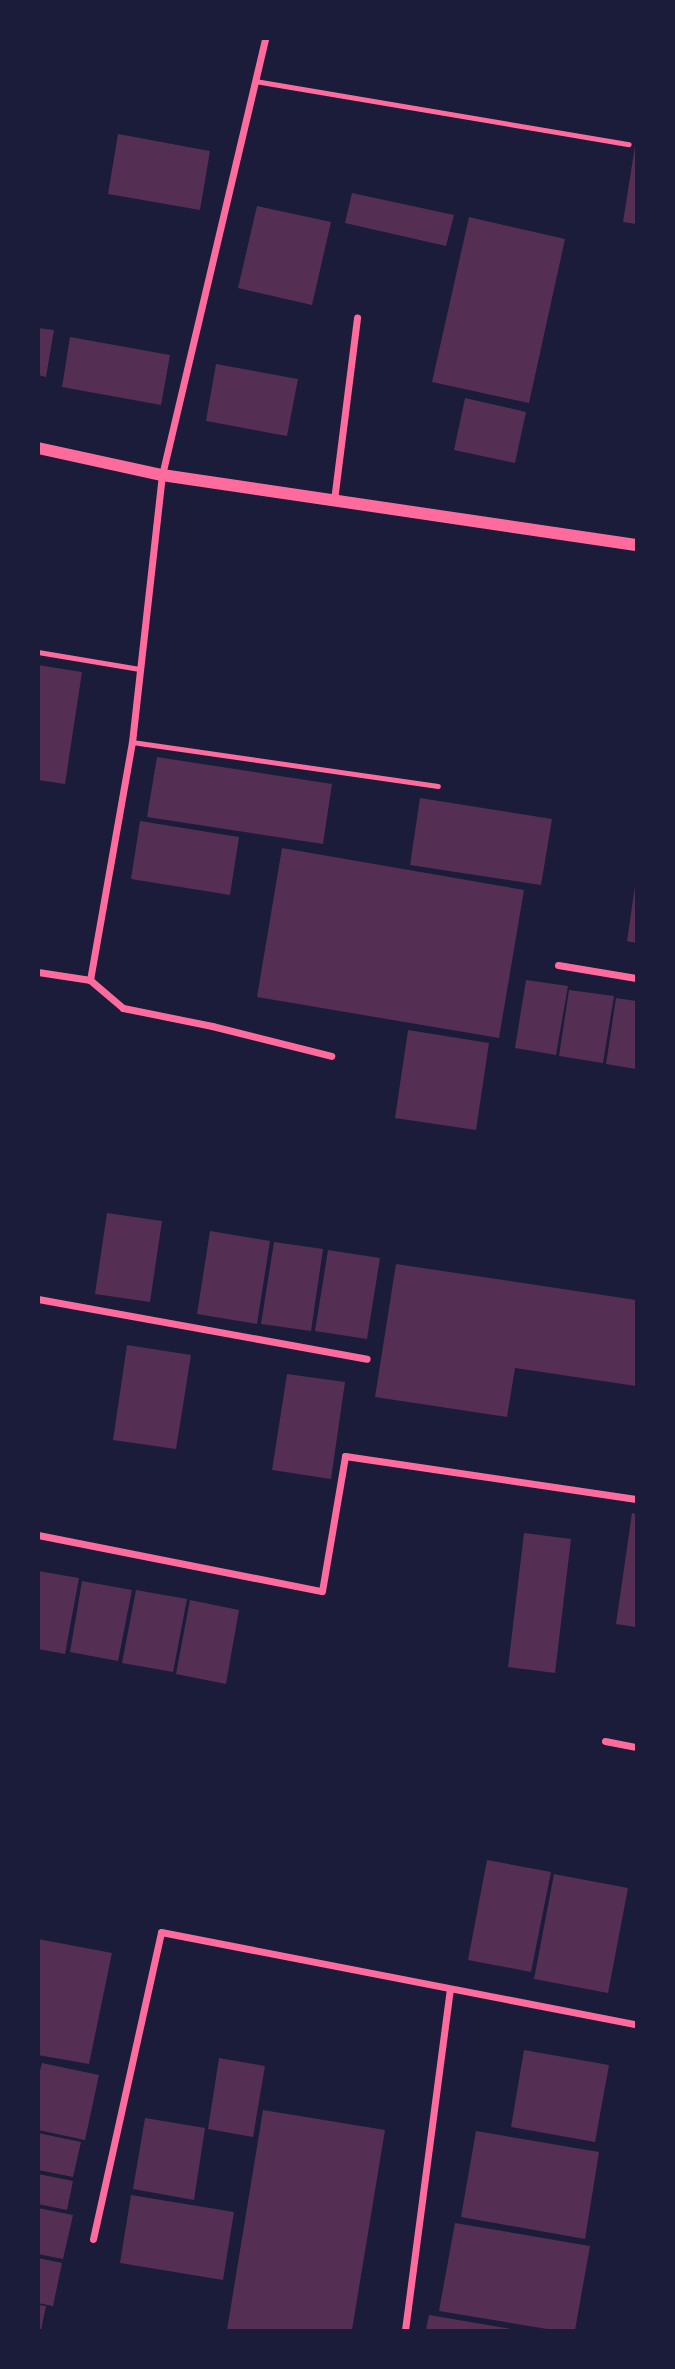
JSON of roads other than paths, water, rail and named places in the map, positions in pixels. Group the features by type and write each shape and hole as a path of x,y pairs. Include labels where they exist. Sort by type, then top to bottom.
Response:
{"street":[{"path":"90,980 132,742 162,475 265,38"},
{"path":"334,500 357,317"},
{"path":"38,448 162,475 636,545"},
{"path":"558,965 636,978"},
{"path":"38,972 90,980 123,1008 212,1026 331,1056"},
{"path":"38,1299 367,1359"},
{"path":"38,1535 322,1591 345,1456 636,1499"},
{"path":"605,1741 636,1747"},
{"path":"93,2239 161,1932 636,2024"},
{"path":"405,2330 450,1989"}],"lane":[{"path":"255,81 629,144"},
{"path":"38,652 140,669"},
{"path":"132,742 438,786"}]}
